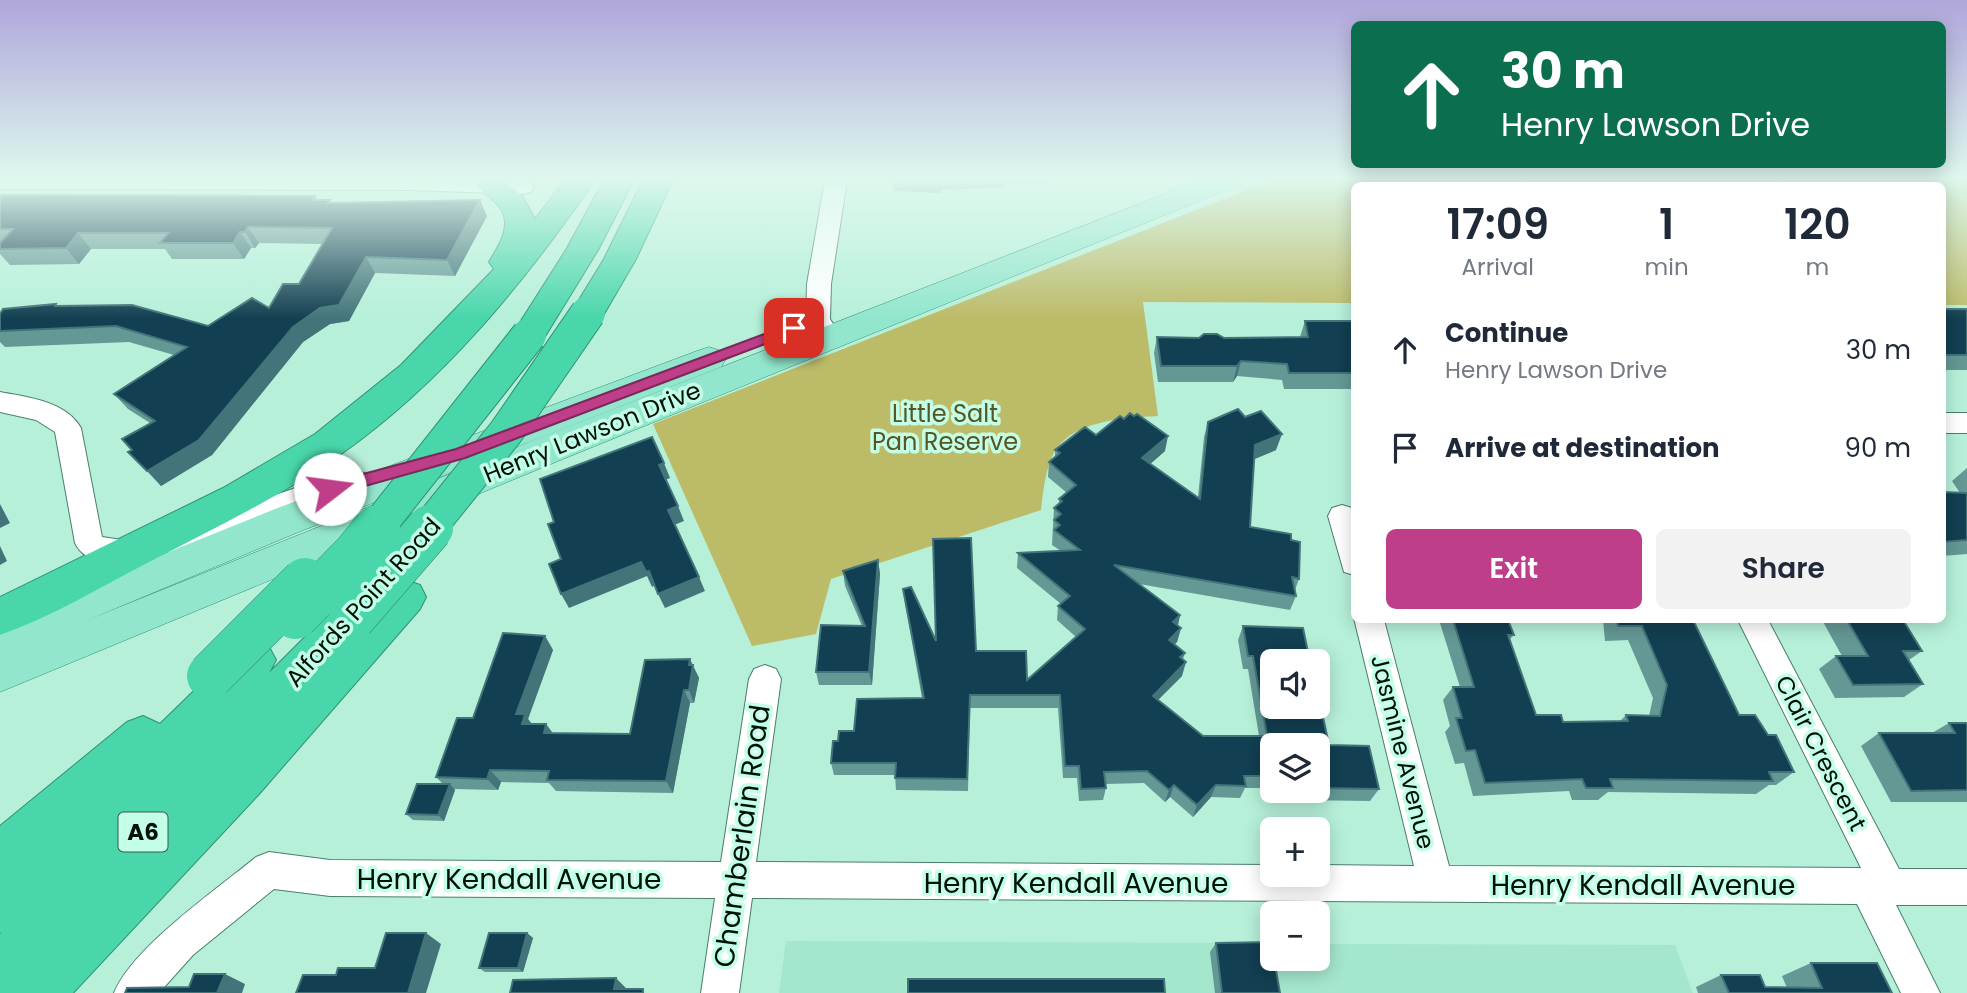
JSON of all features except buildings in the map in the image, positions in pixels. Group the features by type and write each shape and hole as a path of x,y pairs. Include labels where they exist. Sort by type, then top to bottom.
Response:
{"highway":[{"path":"475,308 514,249 521,233 520,226"},
{"path":"0,617 273,479 350,428 412,375 475,308 545,226"},
{"name":"Alfords Point Road","path":"220,680 349,536 396,502 438,452 529,335 595,226"},
{"name":"Alfords Point Road","path":"0,970 202,774 352,618 436,523 601,309 636,226"},
{"path":"37,993 243,778 405,597 463,526 572,374 601,309 654,226"},
{"path":"0,857 220,680"},
{"name":"A6","path":"0,908 220,680"}],"main road":[{"name":"Henry Lawson Drive","path":"0,674 824,328 1093,226"},
{"name":"Henry Lawson Drive","path":"0,638 288,520 629,388 824,328 1100,226"}],"street":[{"path":"824,328 819,284 828,226"},
{"path":"0,402 42,410 57,417 68,428 89,543 95,549 104,551 133,551 181,540 304,496 459,454"},
{"path":"1946,423 1967,423"},
{"path":"1342,516 1351,551"},
{"name":"Jasmine Avenue","path":"1370,623 1436,884"},
{"name":"Clair Crescent","path":"1754,623 1878,886 1921,993"},
{"name":"Chamberlain Road","path":"720,993 765,679"},
{"name":"Henry Kendall Avenue","path":"133,993 180,942 270,870 330,878 1967,887"}],"shaded area":[{"path":"786,941 1260,943 1260,971 1330,971 1330,944 1675,945 1693,993 779,993"}],"green space":[{"name":"Little Salt Pan Reserve","path":"1154,226 1351,226 1351,303 1143,302 1158,416 1098,423 1071,435 1052,457 1041,510 831,579 816,634 752,646 653,424"},
{"name":"Little Salt Pan Reserve","path":"1946,226 1967,226 1967,305 1946,305"}],"route":[{"path":"330,489 459,454 794,328"}]}
